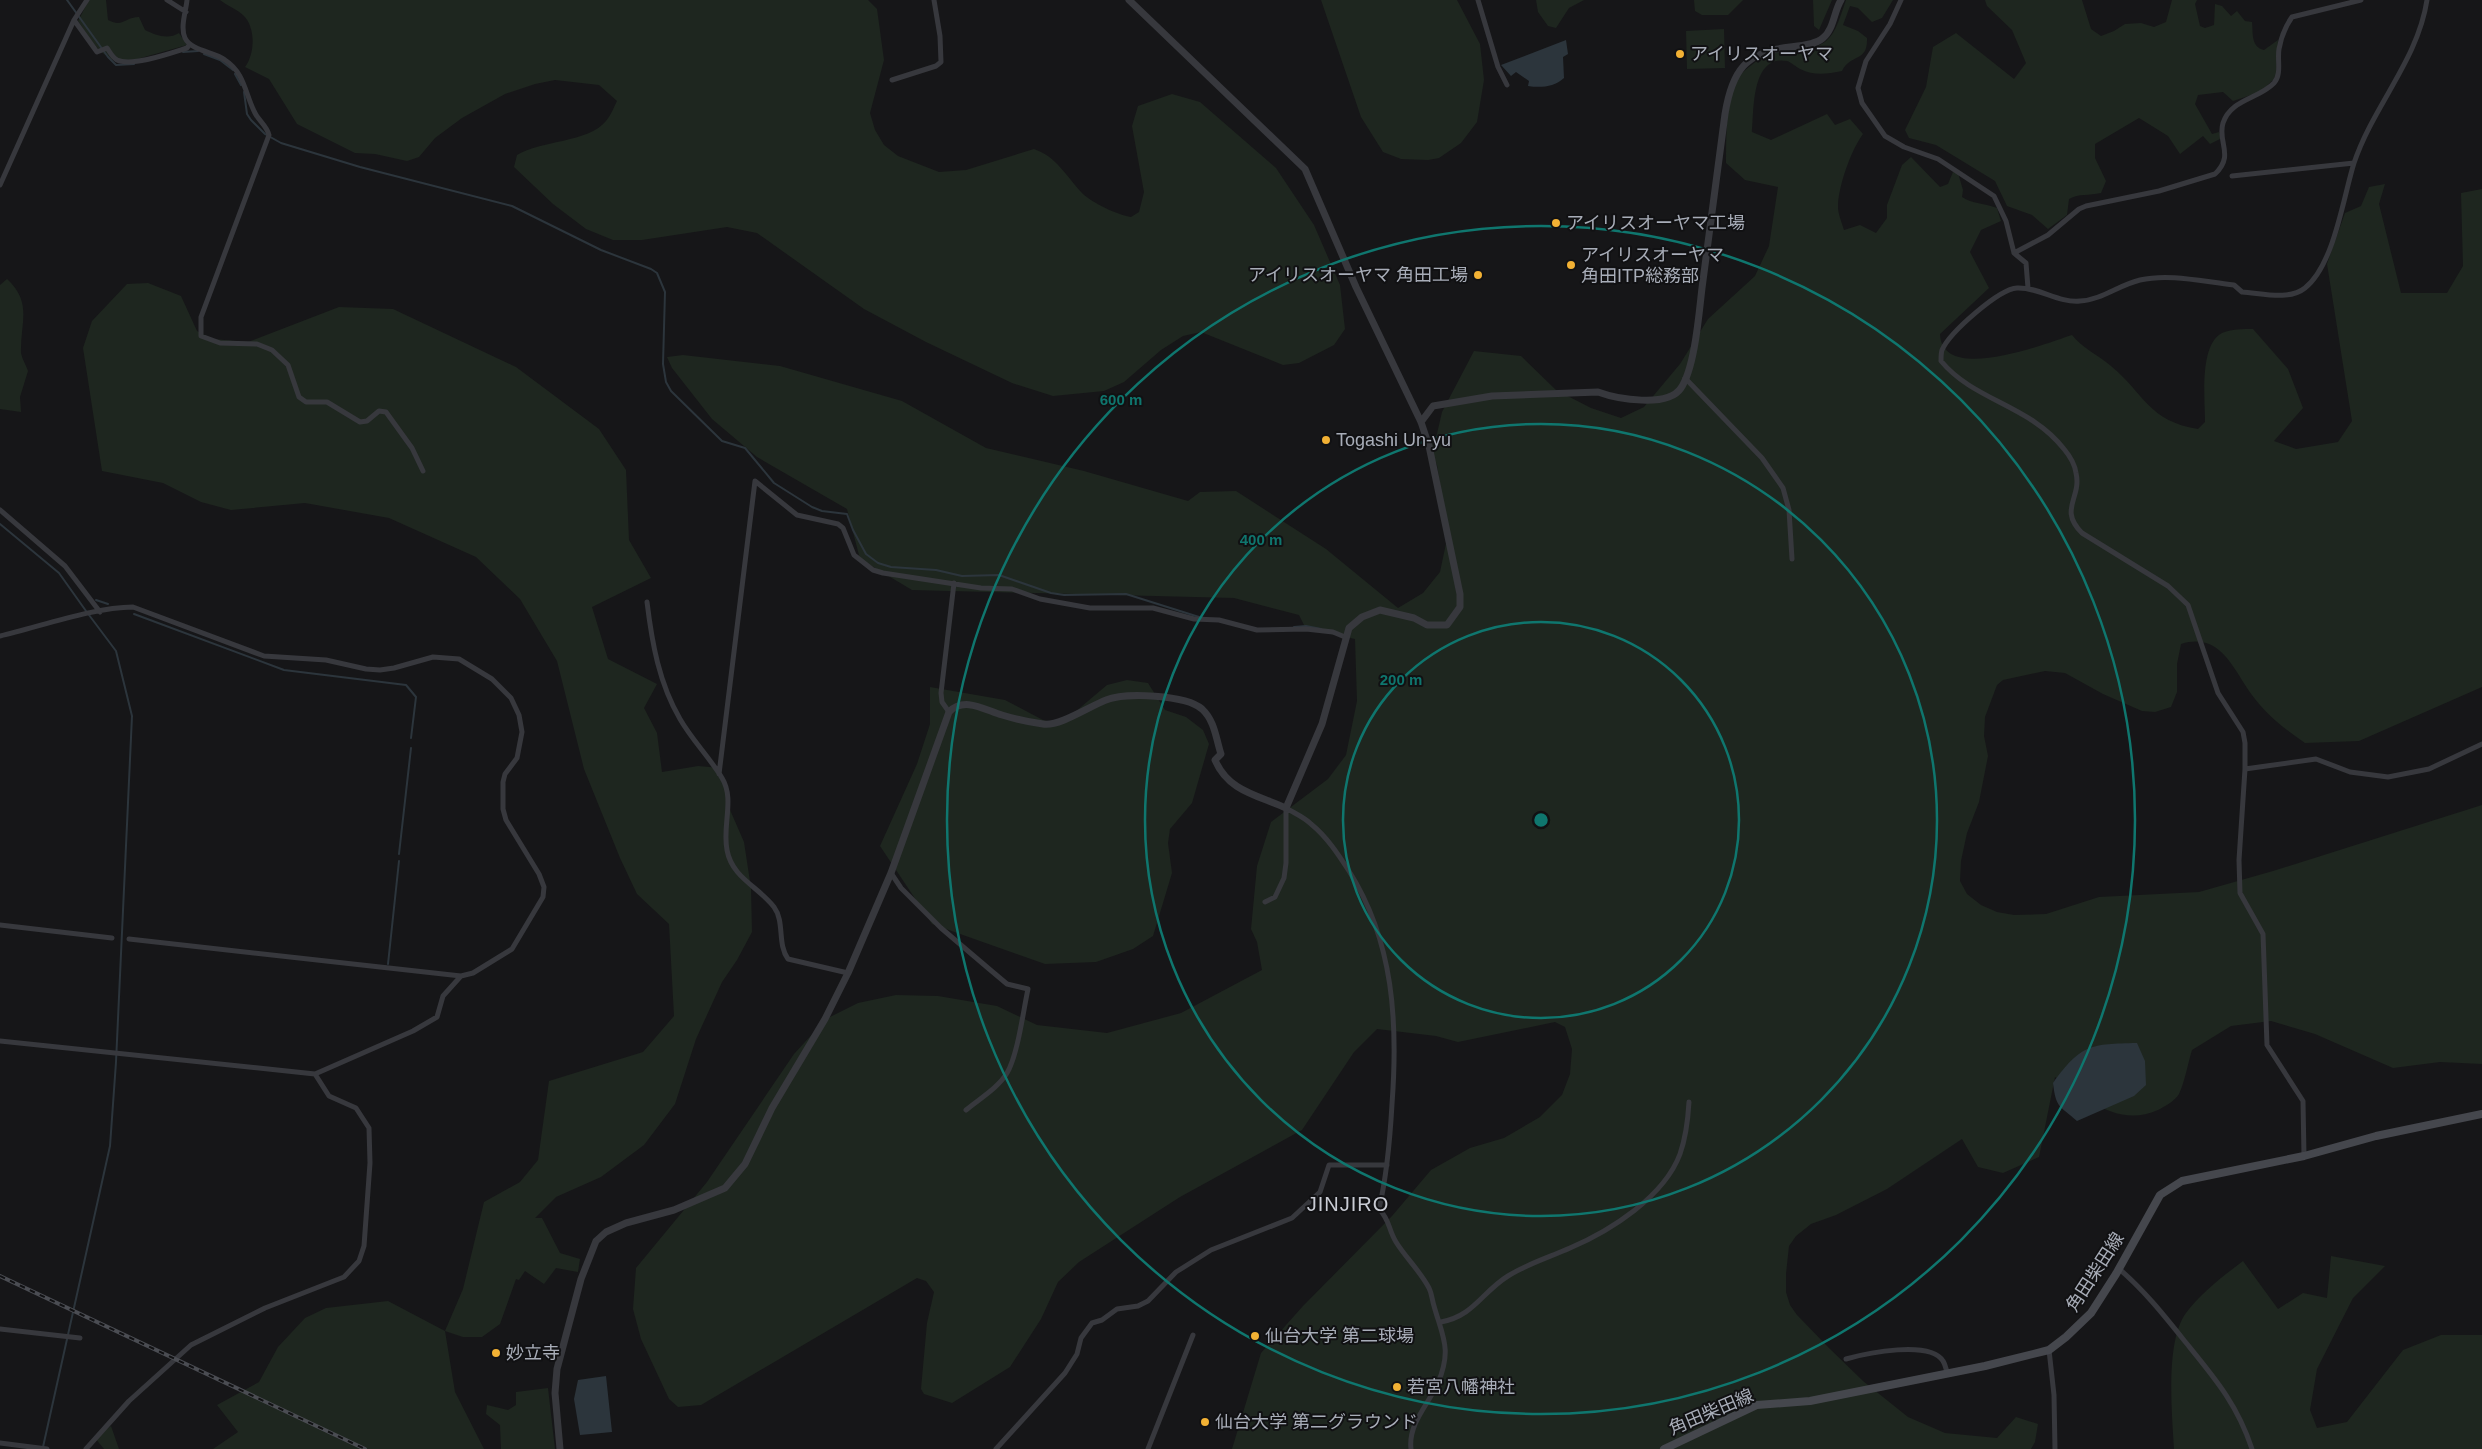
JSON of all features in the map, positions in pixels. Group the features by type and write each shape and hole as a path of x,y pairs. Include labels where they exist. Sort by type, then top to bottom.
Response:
{"main road":[{"name":"角田柴田線","path":"1664,1449 1757,1405 1810,1401 1947,1372 1985,1366 2048,1350 2066,1337 2091,1313 2160,1195 2182,1181 2304,1156 2376,1136 2482,1114"}],"street":[{"path":"0,185 74,20 87,0"},
{"path":"166,0 186,12"},
{"path":"187,0 185,38 190,44 217,55 234,67 245,83 253,109 269,135 201,317 202,336 220,343 257,344 272,350 288,365 299,397 306,402 327,402 360,422 368,421 379,411 386,412 412,448 423,471"},
{"path":"892,80 936,66 941,62 940,36 934,0"},
{"path":"1130,0 1305,169 1356,287 1421,422 1430,446 1460,594 1460,607 1447,624 1428,625 1414,618 1380,610 1362,617 1349,628 1322,724 1286,808 1284,878 1275,897 1265,902"},
{"path":"1478,0 1498,67 1507,85"},
{"path":"1421,422 1433,406 1492,396 1598,392 1614,398 1659,400 1674,394 1681,388 1694,350 1724,123 1732,84 1741,68 1758,54 1772,49 1815,42 1823,38 1830,30 1841,0"},
{"path":"1902,0 1890,24 1866,61 1858,88 1862,103 1885,136 1904,147 1938,159 1994,196 2006,221 2014,253 2026,263 2028,288"},
{"path":"2014,253 2048,235 2079,209 2086,206 2159,191 2215,174 2225,158 2223,122 2239,103 2263,93 2275,82 2278,76 2279,48 2285,26 2292,17 2361,0"},
{"path":"2304,1156 2303,1101 2267,1045 2263,934 2240,893 2239,860 2245,768 2243,732 2218,693 2208,669 2193,613 2188,605 2168,586 2082,533 2073,524 2070,517 2077,474 2066,451 2050,433 2035,421 1959,378 1942,361 1942,350 1954,334 1969,320 2009,289 2028,288 2062,300 2081,302 2131,282 2160,277 2234,285 2242,292 2297,293 2319,274 2344,201 2360,146 2419,32 2427,0"},
{"path":"74,20 97,52 107,48 119,61 131,62 155,57 186,48 190,44"},
{"path":"2232,176 2354,163"},
{"path":"1685,378 1762,458 1780,482 1788,510 1792,559"},
{"path":"718,774 755,481 797,515 838,524 843,528 854,555 873,570 981,588 1012,589 1040,598 1090,608 1153,608 1194,619 1219,620 1257,630 1306,629 1333,632 1346,637"},
{"path":"0,510 64,566 100,612"},
{"path":"949,712 942,702 940,693 954,583"},
{"path":"647,602 655,659 679,718 722,778 728,799 726,837 730,860 747,883 776,911 786,956 796,962 848,973"},
{"path":"0,636 78,616 133,607 264,656 326,660 366,669 380,670 433,657 459,659 478,668 502,688 519,715 522,732 517,758 505,774 503,782 504,809 506,820 539,874 544,887 543,897 512,949 473,973 461,976 130,939"},
{"path":"560,1449 555,1393 557,1369 581,1279 596,1241 606,1232 626,1223 674,1210 725,1188 732,1182 745,1164 772,1108 825,1019 848,973 891,873 949,712 957,706 973,705 1011,718 1048,725 1115,697 1174,698 1202,709 1215,730 1221,754 1215,760 1221,774 1240,789 1286,808 1310,823 1339,855 1361,890 1377,928 1388,966 1393,998 1394,1075 1387,1165 1379,1209 1387,1217 1394,1238 1430,1290 1433,1306 1441,1322 1446,1340 1442,1372 1414,1427 1411,1449"},
{"path":"2245,768 2316,759 2350,772 2388,777 2429,769 2482,744"},
{"path":"891,873 901,888 941,928 988,968 1007,984 1028,989 1016,1044 1007,1073 994,1087 966,1110"},
{"path":"0,925 112,938"},
{"path":"0,1040 315,1074 433,1020 440,1012 443,996 461,976"},
{"path":"86,1449 129,1401 191,1345 265,1308 344,1277 359,1261 364,1246 370,1163 369,1128 356,1108 329,1096 315,1074"},
{"path":"1441,1322 1455,1320 1476,1306 1507,1276 1588,1240 1612,1226 1641,1205 1666,1178 1680,1155 1687,1127 1689,1102"},
{"path":"996,1449 1065,1373 1077,1354 1081,1338 1092,1323 1102,1320 1117,1309 1138,1306 1148,1301 1176,1272 1211,1250 1292,1218 1320,1192 1330,1165 1387,1165"},
{"path":"2118,1268 2165,1315 2221,1384 2242,1420 2252,1449"},
{"path":"0,1329 80,1338"},
{"path":"1148,1449 1193,1335"},
{"path":"1846,1359 1922,1349 1935,1354 1943,1360 1947,1372"},
{"path":"2048,1350 2054,1404 2055,1449"},
{"path":"0,1443 47,1449"}],"shaded area":[{"path":"89,0 106,0 108,20 121,23 134,17 139,17 145,30 157,35 166,36 179,33 187,45 123,63 115,61 102,53 78,21"},
{"path":"220,0 868,0 877,9 884,60 870,113 875,130 884,145 898,156 939,172 966,170 1034,149 1042,152 1055,162 1086,197 1105,208 1131,217 1139,212 1144,192 1132,126 1138,106 1172,94 1200,102 1276,168 1314,225 1340,285 1345,329 1334,345 1299,363 1283,365 1201,332 1183,336 1161,350 1124,382 1104,391 1053,396 1012,383 926,342 864,309 757,233 727,227 642,240 613,240 586,229 553,204 514,167 517,155 527,150 588,133 606,121 617,101 599,85 555,80 535,84 505,94 462,118 435,138 419,157 407,161 375,154 355,153 297,124 269,79 245,67 251,55 253,41 250,26 241,13"},
{"path":"1321,0 1457,0 1480,44 1484,80 1477,122 1461,143 1439,158 1428,160 1401,159 1383,152 1361,117"},
{"path":"1536,0 1584,0 1569,8 1556,28 1548,26 1538,12"},
{"path":"1694,0 1743,0 1728,15 1702,15 1695,11"},
{"path":"1813,0 1832,0 1819,30 1814,26"},
{"path":"1846,0 1893,0 1882,18 1872,22 1858,8 1850,6 1843,25 1858,31 1867,38 1867,46 1862,55 1846,65 1842,71 1815,74 1800,69 1787,61 1775,61 1767,66 1761,75 1754,98 1752,132 1771,140 1827,114 1835,125 1850,119 1863,134 1850,159 1840,189 1838,210 1844,230 1860,225 1876,233 1887,218 1887,205 1902,165 1911,157 1940,187 1948,184 1953,172 1958,173 1963,190 1962,197 1997,208 2001,221 1981,230 1970,252 1989,288 1940,334 1945,349 1958,357 1976,359 1997,357 2020,352 2072,335 2080,344 2122,376 2157,413 2181,425 2198,429 2205,422 2205,373 2210,349 2215,339 2222,333 2237,329 2253,329 2288,369 2303,408 2274,441 2296,449 2338,442 2352,421 2327,264 2345,213 2361,206 2369,187 2385,184 2379,204 2401,293 2447,293 2463,266 2461,193 2482,189 2482,687 2359,741 2305,743 2266,711 2255,699 2226,657 2207,643 2181,644 2177,664 2177,692 2171,707 2155,712 2142,711 2103,694 2065,673 2045,671 2003,680 1997,685 1985,717 1984,736 1988,756 1979,802 1967,833 1961,861 1960,881 1967,894 1981,905 1997,912 2014,915 2046,914 2099,897 2199,892 2273,871 2482,805 2482,1064 2440,1062 2393,1068 2315,1034 2271,1021 2231,1026 2192,1050 2179,1094 2173,1101 2158,1110 2143,1115 2116,1113 2091,1101 2055,1077 2039,1157 2003,1173 1978,1167 1962,1139 1887,1189 1836,1215 1811,1224 1796,1236 1789,1246 1786,1274 1786,1292 1790,1305 1797,1315 1863,1381 1908,1417 1945,1433 1997,1438 2016,1417 2038,1424 2035,1442 2031,1449 1232,1449 1261,1353 1303,1306 1392,1216 1431,1170 1470,1148 1504,1138 1540,1117 1562,1095 1570,1074 1572,1049 1565,1027 1555,1022 1458,1042 1436,1036 1377,1029 1354,1052 1302,1130 1180,1197 1079,1262 1058,1282 1041,1319 1010,1367 952,1403 924,1394 921,1389 927,1323 934,1292 926,1281 917,1278 701,1405 678,1407 669,1399 641,1339 633,1309 636,1268 707,1182 794,1054 826,1019 858,1003 896,995 938,996 997,1006 1037,1025 1107,1033 1181,1013 1262,970 1257,942 1251,929 1257,866 1271,822 1328,779 1346,755 1357,701 1355,639 1306,629 1299,615 1234,598 912,590 860,559 847,509 757,457 712,419 672,368 667,357 683,355 780,366 902,401 986,448 1084,471 1188,501 1200,492 1236,491 1326,549 1398,608 1423,593 1440,572 1448,534 1437,465 1429,446 1436,438 1442,412 1474,351 1521,356 1556,390 1591,408 1621,418 1644,407 1680,364 1708,319 1755,276 1769,246 1778,187 1745,180 1726,163 1728,114 1731,95 1736,81 1752,64 1772,53 1815,47 1826,41 1836,28"},
{"path":"1985,0 2082,0 2091,29 2101,36 2125,24 2141,23 2154,27 2166,22 2172,0 2197,0 2195,4 2200,26 2205,28 2214,25 2215,4 2222,6 2231,16 2237,11 2245,21 2252,22 2255,43 2260,48 2264,50 2278,40 2276,75 2260,92 2233,101 2223,92 2198,95 2195,104 2212,134 2219,132 2222,138 2210,144 2203,136 2180,154 2168,136 2139,118 2095,144 2095,158 2106,181 2101,193 2069,199 2067,215 2048,229 2032,215 2007,206 1995,181 1936,145 1909,138 1905,130 1926,87 1933,47 1956,33 2014,79 2026,63 2012,30 1987,6"},
{"path":"1724,29 1725,68 1687,69 1686,31"},
{"path":"1566,40 1568,54 1563,57 1564,78 1552,85 1542,87 1528,86 1529,81 1516,72 1511,76 1501,65"},
{"path":"7,279 20,296 23,305 21,353 28,371 20,397 21,412 0,409 0,285"},
{"path":"148,283 181,296 197,331 213,339 248,342 339,307 393,309 516,367 599,429 626,470 629,540 651,578 592,607 608,659 657,684 644,708 657,733 662,772 698,766 721,768 727,803 744,842 751,888 752,932 737,960 722,982 696,1039 675,1104 644,1145 601,1177 556,1197 535,1218 542,1218 560,1253 580,1259 578,1272 556,1268 544,1284 525,1271 519,1280 516,1279 500,1324 482,1337 463,1337 445,1331 463,1289 484,1202 520,1182 538,1160 549,1081 643,1052 674,1016 669,924 637,894 620,858 584,769 557,661 520,599 476,557 389,518 305,503 231,510 201,502 163,483 102,471 83,348 92,321 127,284"},
{"path":"1127,680 1148,683 1165,710 1186,717 1203,730 1209,744 1192,803 1170,829 1168,843 1172,873 1153,936 1133,949 1096,962 1045,964 932,924 880,846 917,764 930,724 930,687 1005,700 1043,720 1052,722 1075,712 1107,685"},
{"path":"2137,1043 2145,1061 2146,1085 2134,1096 2077,1121 2062,1109 2055,1097 2053,1083 2071,1060 2080,1053 2098,1046"},
{"path":"2331,1256 2385,1266 2353,1298 2317,1369 2310,1410 2317,1428 2347,1422 2403,1350 2441,1335 2482,1335 2482,1449 2174,1449 2171,1398 2172,1359 2179,1325 2186,1313 2213,1285 2243,1261 2278,1309 2303,1293 2327,1298"},
{"path":"388,1301 445,1331 455,1392 484,1449 213,1449 238,1432 217,1405 259,1382 278,1347 305,1318 326,1308"},
{"path":"606,1376 612,1432 580,1435 574,1399 578,1380"},
{"path":"548,1388 555,1449 501,1449 500,1425 486,1414 487,1405 508,1410 516,1405 516,1392"},
{"path":"111,1426 119,1449 104,1449 95,1438"}],"waterway":[{"path":"67,0 108,57 116,65 134,64"},
{"path":"183,52 198,51"},
{"path":"204,54 220,60 233,70"},
{"path":"235,74 241,85"},
{"path":"244,92 247,114 251,120 265,134 281,143 360,167 512,206 601,250 657,273 665,292 663,364 666,382 671,391 722,441 745,448 774,483 812,507 822,511 847,514 866,554 878,563 891,567 936,570 962,576 999,575 1051,593 1064,595 1126,594 1199,617"},
{"path":"0,524 59,573 86,611"},
{"path":"96,600 108,604"},
{"path":"134,614 284,670 406,685 416,697 411,738"},
{"path":"43,1447 110,1146 116,1062 132,716 116,651 89,615"},
{"path":"1294,627 1306,626 1321,629"},
{"path":"399,854 411,748"},
{"path":"388,964 399,861"}],"railway":[{"path":"0,1276 365,1449"}],"place":[{"name":"アイリスオーヤマ","path":"1680,54"},
{"name":"アイリスオーヤマ工場","path":"1556,223"},
{"name":"アイリスオーヤマ 角田ITP総務部","path":"1571,265"},
{"name":"アイリスオーヤマ 角田工場","path":"1478,275"},
{"name":"Togashi Un-yu","path":"1326,440"},
{"name":"仙台大学 第二球場","path":"1255,1336"},
{"name":"妙立寺","path":"496,1353"},
{"name":"若宮八幡神社","path":"1397,1387"},
{"name":"仙台大学 第二グラウンド","path":"1205,1422"}],"district":[{"name":"JINJIRO","path":"1348,1204"}]}
